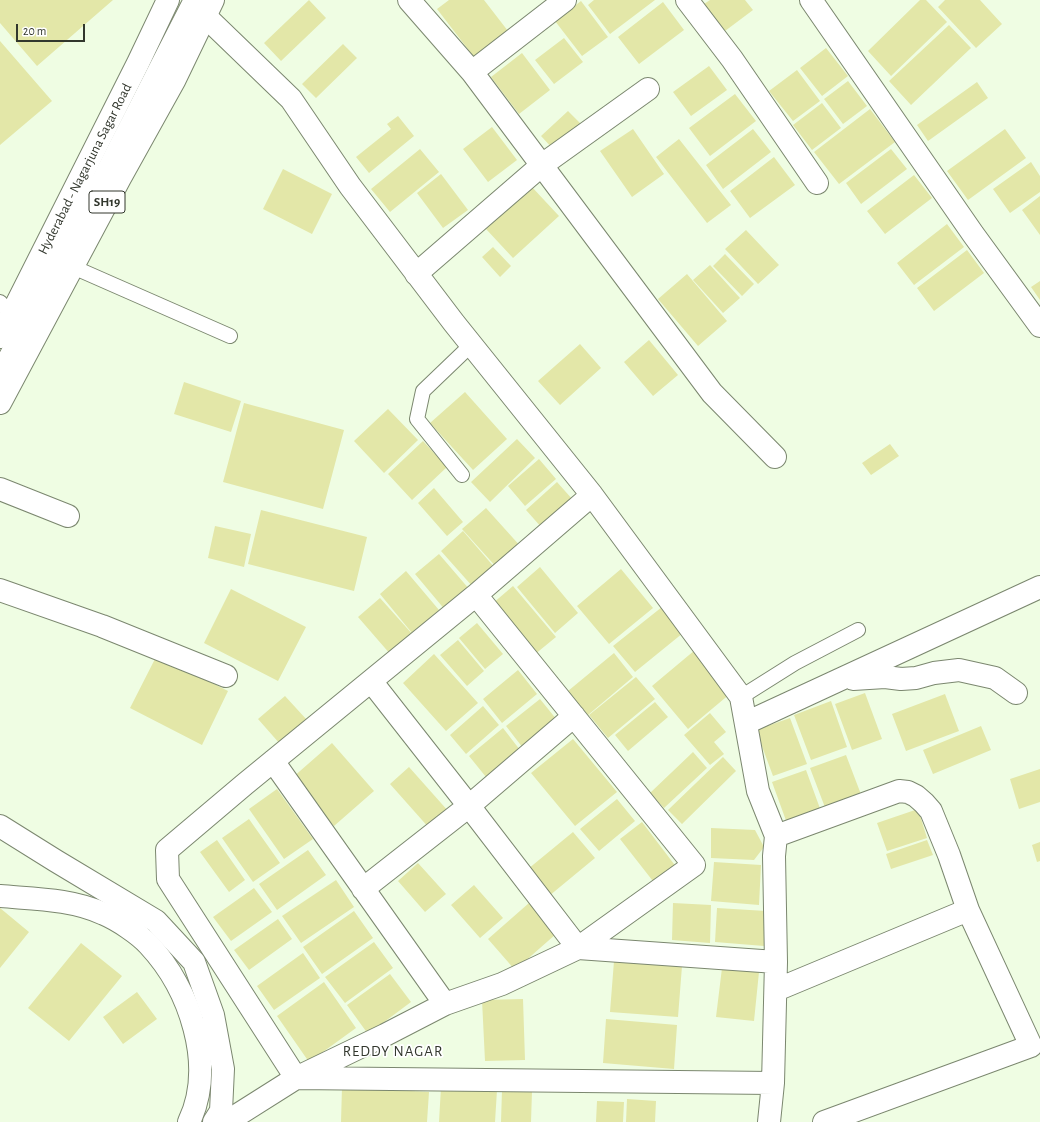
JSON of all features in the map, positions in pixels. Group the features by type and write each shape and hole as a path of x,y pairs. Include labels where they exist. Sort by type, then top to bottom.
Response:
{"main road":[{"name":"Hyderabad - Nagarjuna Sagar Road","path":"0,337 6,308 138,63 168,0"},
{"path":"409,0 472,72 712,394 775,457"},
{"path":"472,72 566,0"},
{"path":"687,0 732,59 817,183"},
{"path":"811,0 973,234 1040,326"},
{"path":"0,376 104,178 204,5 291,98 350,186 416,274 471,345 592,495 741,697 758,791 776,836 774,856 776,990 773,1083 769,1122"},
{"name":"SH19","path":"0,403 120,178 174,81 204,5"},
{"path":"416,274 542,165 648,89"},
{"path":"0,489 68,516"},
{"path":"296,1078 168,878 167,850 476,595 592,495"},
{"path":"746,724 1040,587"},
{"path":"0,590 102,626 226,676"},
{"path":"0,826 56,862 156,921 194,962 213,1015 223,1070 223,1119 296,1078 445,1004 502,984 578,948 694,865 476,595"},
{"path":"842,680 885,677 901,679 916,678 934,673 959,670 995,678 1016,693"},
{"path":"370,681 469,806 578,948 776,962"},
{"path":"363,889 469,806 574,716"},
{"path":"273,761 445,1004"},
{"path":"776,836 899,791 908,792 924,802 931,811 968,910 1036,1045 824,1122"},
{"path":"0,896 77,904 104,914 126,927 148,944 166,964 180,988 190,1013 197,1039 200,1065 198,1093 189,1122"},
{"path":"776,990 968,910"},
{"path":"296,1078 773,1083"}],"lane":[{"path":"73,266 230,336"},
{"path":"462,475 416,418 423,391 471,345"},
{"path":"741,697 794,663 858,630"}],"building":[{"path":"0,0 113,0 37,66 0,23"},
{"path":"309,0 326,18 281,61 264,43"},
{"path":"449,0 484,0 508,31 474,57 437,9"},
{"path":"594,0 655,0 610,34 588,5"},
{"path":"710,0 745,0 753,10 725,31 704,4"},
{"path":"920,0 926,0 947,22 891,76 868,51"},
{"path":"945,0 980,0 1002,24 976,48 938,7"},
{"path":"581,1 608,37 582,56 555,21"},
{"path":"663,2 684,30 639,64 618,37"},
{"path":"949,25 971,48 911,105 889,81"},
{"path":"564,38 583,62 554,84 535,60"},
{"path":"0,41 52,101 0,145"},
{"path":"343,44 357,58 316,98 302,84"},
{"path":"826,48 848,76 822,96 800,68"},
{"path":"522,53 550,90 519,114 491,77"},
{"path":"709,66 727,90 691,116 673,92"},
{"path":"797,70 820,101 793,121 769,91"},
{"path":"848,81 867,106 843,124 824,99"},
{"path":"977,82 988,98 928,141 917,125"},
{"path":"735,94 756,121 710,156 689,128"},
{"path":"822,103 841,128 812,150 793,125"},
{"path":"870,109 895,142 839,184 814,152"},
{"path":"568,111 581,124 554,150 541,136"},
{"path":"398,116 414,136 369,173 356,157 391,129 387,124"},
{"path":"492,127 517,160 488,182 463,149"},
{"path":"633,129 664,174 632,197 600,151"},
{"path":"753,129 771,152 723,189 706,165"},
{"path":"1005,129 1026,158 968,200 947,171"},
{"path":"679,139 731,205 707,223 656,157"},
{"path":"420,149 439,172 390,212 371,189"},
{"path":"891,149 907,169 861,204 846,183"},
{"path":"774,157 795,185 750,218 730,191"},
{"path":"1031,162 1040,176 1040,192 1010,213 993,189"},
{"path":"283,169 332,194 312,234 263,209"},
{"path":"441,174 468,210 443,228 417,193"},
{"path":"914,175 932,198 885,234 867,211"},
{"path":"531,186 559,216 513,258 486,229"},
{"path":"1040,196 1040,235 1022,210"},
{"path":"947,224 964,247 914,285 897,263"},
{"path":"746,230 779,265 758,284 725,249"},
{"path":"493,247 511,266 500,277 482,257"},
{"path":"967,250 984,273 934,311 917,288"},
{"path":"725,254 754,284 742,296 713,266"},
{"path":"710,265 740,298 723,313 693,280"},
{"path":"687,274 727,321 698,346 658,299"},
{"path":"1040,281 1040,300 1031,287"},
{"path":"649,340 678,375 653,396 624,362"},
{"path":"580,344 601,368 560,405 538,381"},
{"path":"184,382 241,401 231,432 174,414"},
{"path":"465,392 507,439 473,470 430,423"},
{"path":"244,403 344,430 323,509 223,482"},
{"path":"388,409 418,440 384,473 354,441"},
{"path":"517,439 535,458 490,502 471,482"},
{"path":"423,441 447,467 412,500 388,474"},
{"path":"890,444 899,456 871,475 862,463"},
{"path":"539,459 556,479 525,506 508,486"},
{"path":"557,482 573,500 542,528 526,510"},
{"path":"434,488 463,522 447,536 418,503"},
{"path":"486,508 522,548 498,569 462,529"},
{"path":"261,510 367,537 354,591 248,564"},
{"path":"215,526 251,534 244,567 208,558"},
{"path":"463,531 495,568 473,587 441,551"},
{"path":"439,554 470,590 446,611 415,574"},
{"path":"540,567 578,613 555,633 517,587"},
{"path":"621,569 653,608 609,644 577,606"},
{"path":"406,571 439,610 412,633 380,594"},
{"path":"513,586 556,637 534,655 492,604"},
{"path":"231,589 306,627 278,681 204,643"},
{"path":"380,598 414,636 391,655 358,617"},
{"path":"662,607 683,633 635,672 613,646"},
{"path":"477,623 503,654 485,669 459,638"},
{"path":"458,640 484,671 467,686 440,655"},
{"path":"695,650 731,693 688,729 652,686"},
{"path":"614,653 633,677 588,715 568,691"},
{"path":"434,654 478,703 446,731 403,683"},
{"path":"157,655 228,691 202,745 130,708"},
{"path":"518,670 537,694 502,723 483,699"},
{"path":"636,677 655,699 608,738 589,715"},
{"path":"865,693 882,739 852,750 835,704"},
{"path":"945,694 959,731 906,751 892,714"},
{"path":"285,696 307,720 280,744 258,719"},
{"path":"540,699 557,720 523,748 506,726"},
{"path":"831,701 847,747 811,760 794,715"},
{"path":"655,702 668,717 628,751 615,735"},
{"path":"483,706 499,725 466,754 450,735"},
{"path":"710,713 726,732 714,742 724,754 710,765 684,735"},
{"path":"790,718 807,764 773,776 756,730"},
{"path":"981,726 991,750 933,774 923,750"},
{"path":"503,728 520,750 486,777 469,756"},
{"path":"573,739 617,792 575,826 531,773"},
{"path":"332,743 374,791 334,826 292,778"},
{"path":"693,752 707,768 664,808 650,793"},
{"path":"846,755 862,797 826,810 810,768"},
{"path":"723,757 736,771 682,824 668,810"},
{"path":"409,767 449,812 430,829 390,784"},
{"path":"1040,769 1040,802 1019,809 1010,779"},
{"path":"806,770 822,814 788,826 772,782"},
{"path":"277,789 313,839 284,859 249,809"},
{"path":"617,799 635,821 599,851 580,829"},
{"path":"918,809 927,838 887,851 877,823"},
{"path":"249,819 280,863 253,882 222,838"},
{"path":"642,822 677,868 656,885 620,839"},
{"path":"711,828 755,830 764,847 754,860 711,858"},
{"path":"573,832 595,858 549,896 528,869"},
{"path":"217,840 245,880 229,892 200,852"},
{"path":"927,840 933,855 891,869 886,854"},
{"path":"1040,842 1040,861 1037,862 1032,845"},
{"path":"308,850 326,875 277,910 259,884"},
{"path":"714,862 761,865 759,905 711,901"},
{"path":"418,863 446,894 425,912 398,881"},
{"path":"336,880 354,907 301,943 282,916"},
{"path":"474,885 503,918 480,938 451,905"},
{"path":"254,888 272,912 231,941 213,917"},
{"path":"529,903 556,934 515,970 488,939"},
{"path":"673,903 711,905 710,943 672,940"},
{"path":"0,908 29,932 0,968"},
{"path":"717,908 766,911 764,946 715,942"},
{"path":"354,911 373,938 322,974 303,947"},
{"path":"278,919 292,939 249,970 234,950"},
{"path":"374,942 393,968 345,1003 325,977"},
{"path":"81,943 122,976 69,1041 28,1008"},
{"path":"303,953 320,978 274,1010 257,986"},
{"path":"614,961 682,966 678,1017 610,1012"},
{"path":"722,968 759,972 754,1021 716,1017"},
{"path":"390,974 411,1002 368,1034 347,1005"},
{"path":"324,982 356,1028 309,1062 277,1016"},
{"path":"137,992 157,1019 123,1044 103,1017"},
{"path":"523,999 525,1060 485,1061 482,1000"},
{"path":"606,1019 677,1025 674,1069 603,1063"},
{"path":"342,1087 429,1092 427,1122 341,1122"},
{"path":"441,1087 497,1090 495,1122 439,1122"},
{"path":"502,1090 532,1091 531,1122 501,1122"},
{"path":"627,1099 656,1101 655,1122 626,1122"},
{"path":"597,1101 624,1102 623,1122 596,1122"}],"district":[{"name":"REDDY NAGAR","path":"393,1051"}]}
